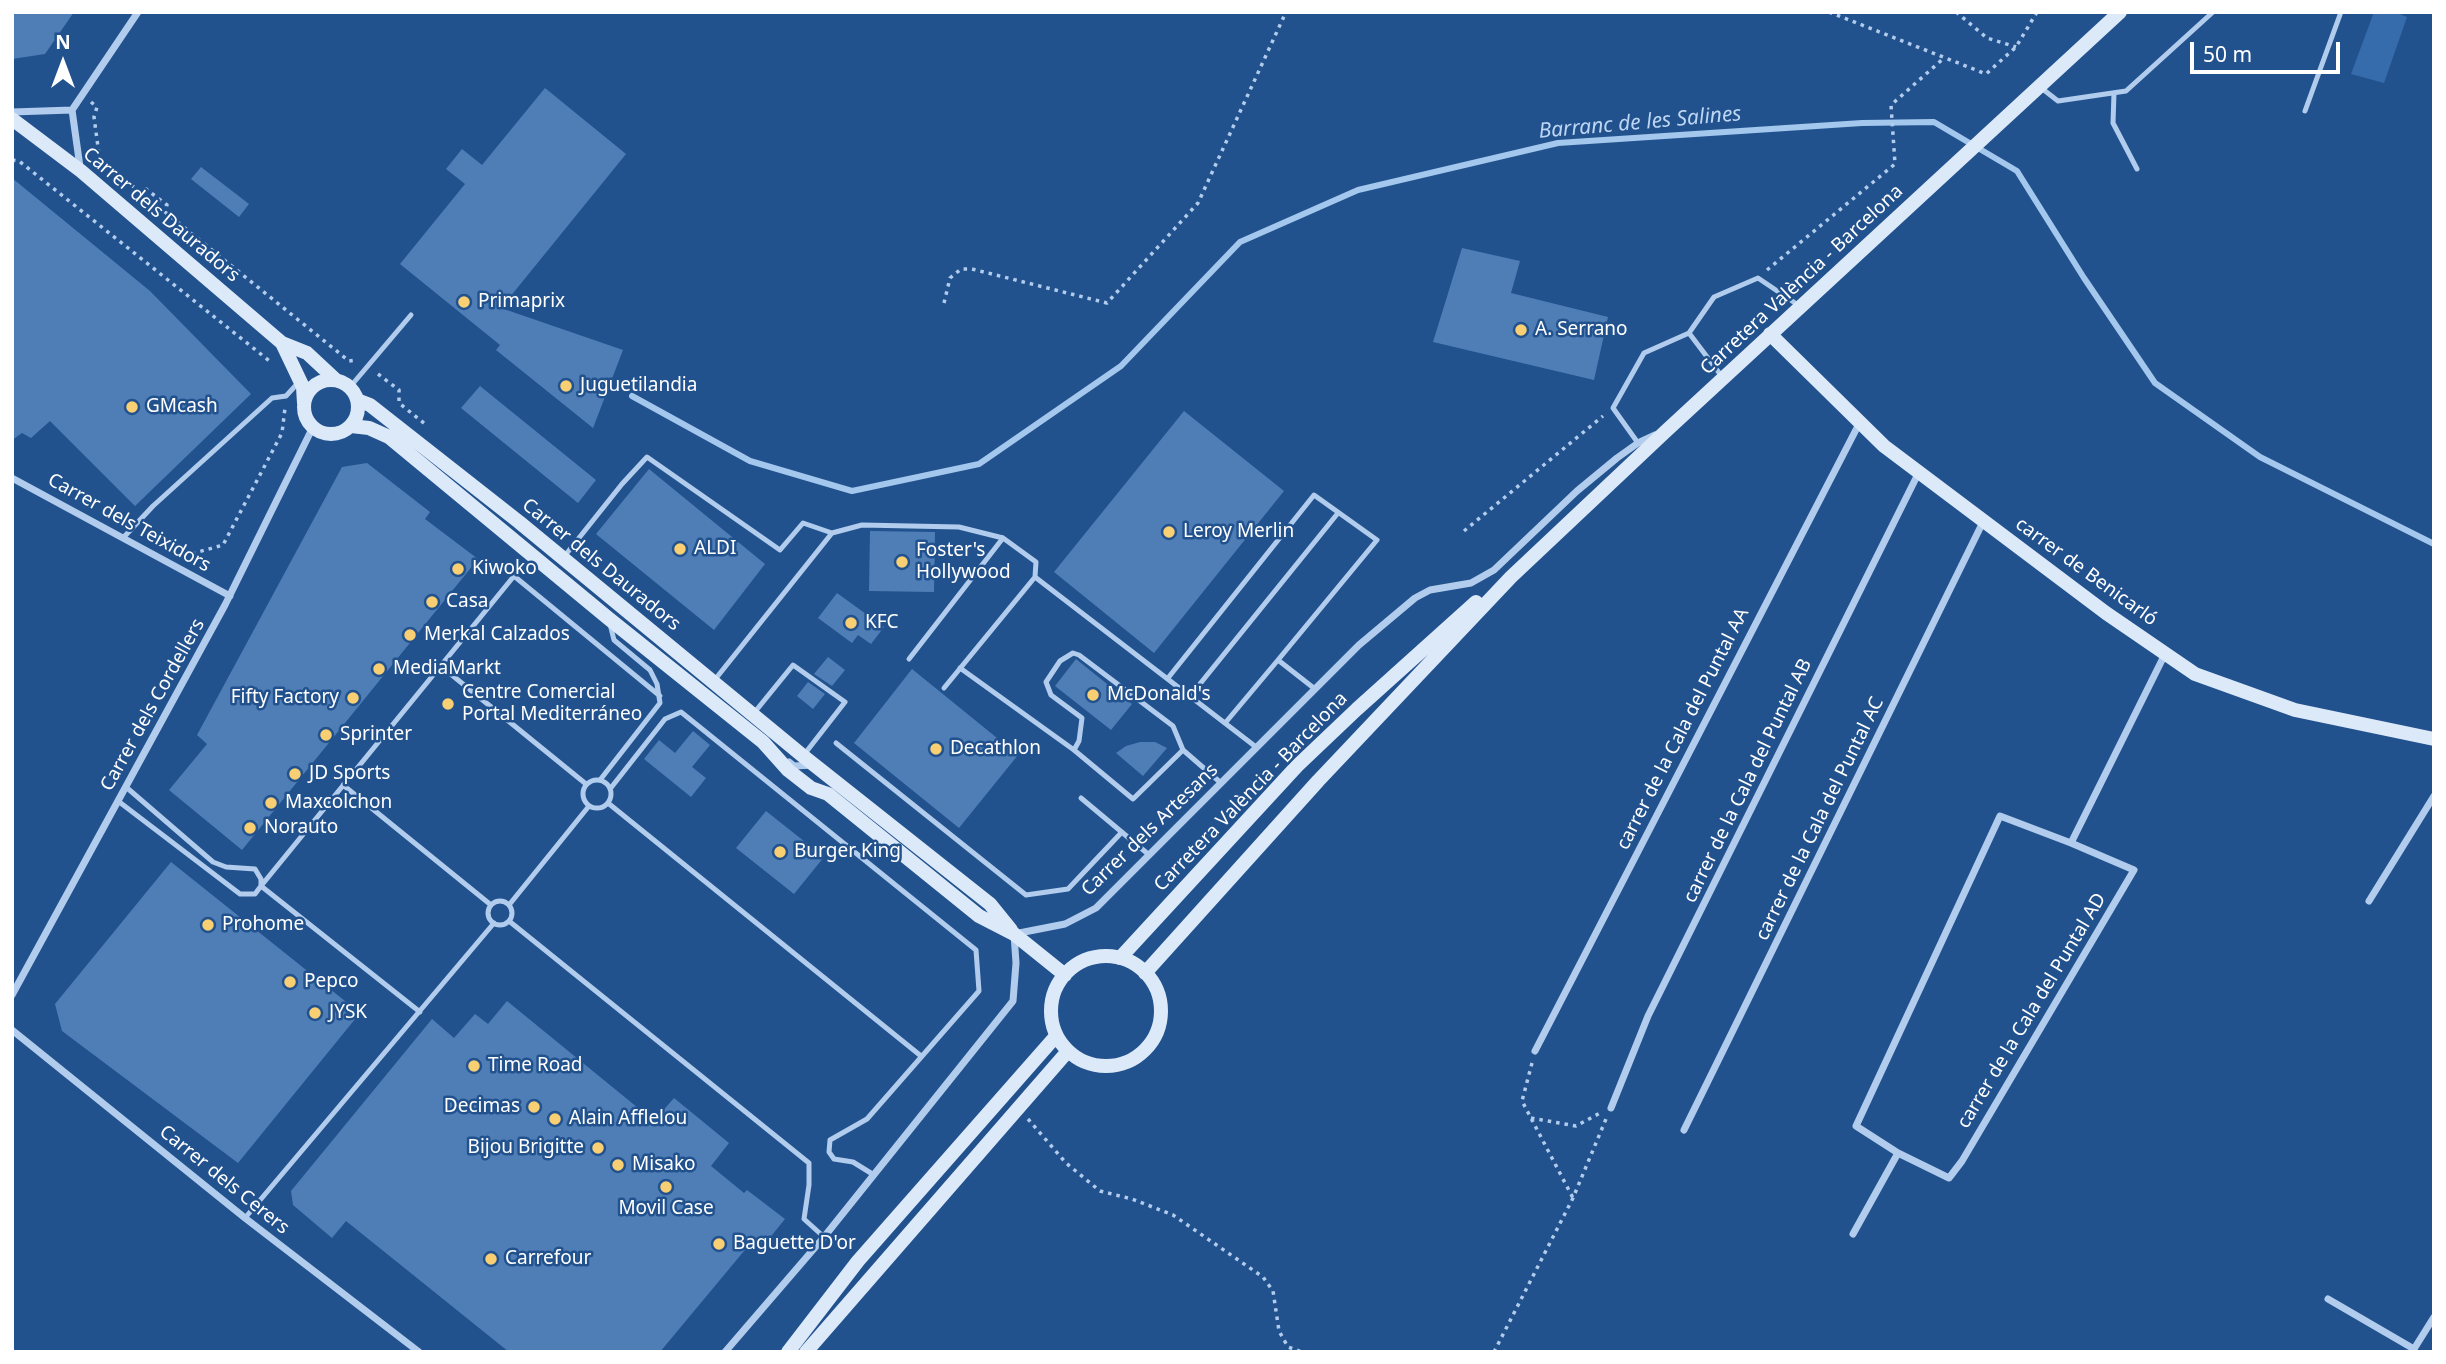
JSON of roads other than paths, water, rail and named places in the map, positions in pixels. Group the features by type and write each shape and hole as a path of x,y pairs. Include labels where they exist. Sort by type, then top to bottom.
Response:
{"street":[{"path":"81,171 72,110 138,12"},
{"name":"Carretera València - Barcelona","path":"1145,973 1318,780 1511,577 1666,430 2120,12"},
{"path":"12,112 72,110"},
{"name":"Carrer dels Dauradors","path":"12,119 81,171 282,343 307,354 336,380"},
{"name":"carrer de Benicarló","path":"1770,334 1884,446 2106,613 2195,674 2295,710 2434,739"},
{"name":"Carrer dels Dauradors","path":"282,343 303,387 304,405"},
{"path":"327,380 336,380 350,387 357,400 357,414 351,426 336,433 313,427 305,413 304,405 311,388 327,380"},
{"name":"Carrer dels Dauradors","path":"357,400 370,405 563,558 752,714 990,904 1014,934"},
{"name":"carrer de la Cala del Puntal AA","path":"1535,1051 1860,422"},
{"name":"Carrer dels Dauradors","path":"351,426 369,428 388,437 608,618 794,766 816,765"},
{"name":"Carrer dels Cordellers","path":"12,995 230,596 313,427"},
{"name":"Carrer dels Artesans","path":"1014,934 1065,924 1096,908 1359,645 1415,598 1430,590 1471,583 1494,570 1577,491 1639,443 1666,430"},
{"name":"carrer de la Cala del Puntal AB","path":"1611,1108 1648,1016 1919,472"},
{"name":"Carrer dels Teixidors","path":"12,478 230,596"},
{"name":"carrer de la Cala del Puntal AC","path":"1684,1130 1984,521"},
{"name":"Carretera València - Barcelona","path":"1120,958 1297,766 1487,593 1511,577"},
{"path":"2071,843 2165,654"},
{"name":"Carrer dels Dauradors","path":"764,741 788,770 811,788 828,794 979,916 1014,934 1065,975"},
{"path":"2369,901 2434,796"},
{"name":"carrer de la Cala del Puntal AD","path":"2000,816 2134,870 1962,1161 1949,1178 1898,1153 1856,1126 2000,816"},
{"path":"725,1352 824,1237 1013,1002 1016,963 1014,934"},
{"path":"1106,956 1120,958 1141,968 1145,973 1153,981 1160,997 1161,1015 1157,1032 1148,1047 1134,1058 1118,1065 1100,1066 1083,1061 1068,1051 1056,1035 1051,1018 1052,999 1059,982 1071,968 1088,959 1106,956"},
{"name":"Carrer dels Cerers","path":"12,1030 245,1218 419,1352"},
{"path":"788,1352 858,1261 1056,1035"},
{"path":"806,1352 1068,1051"},
{"path":"1853,1234 1898,1153"},
{"path":"2328,1299 2414,1349 2434,1317"}],"lane":[{"path":"2040,87 2058,101 2126,90 2213,12"},
{"path":"2305,111 2341,12"},
{"path":"2114,93 2113,123 2137,169"},
{"path":"1639,443 1613,408 1644,353 1689,333 1714,297 1758,278 1801,307"},
{"path":"350,387 411,315"},
{"path":"1689,333 1723,378"},
{"path":"123,538 153,506 272,398 286,396 300,380"},
{"path":"563,558 622,484 648,457 780,550 803,523 832,533 862,525 959,527 1003,538 1036,562 1035,577 944,688"},
{"path":"1168,678 1314,495 1377,540 1226,722"},
{"path":"1191,695 1338,513"},
{"path":"713,682 832,533"},
{"path":"909,659 1003,538"},
{"path":"118,801 240,894 255,894 514,576 660,696"},
{"path":"1035,577 1256,747"},
{"path":"586,784 600,780 660,702 650,670 614,640 608,618"},
{"path":"1074,750 1079,741 1082,718 1051,695 1046,682 1060,661 1073,653 1173,726 1183,750 1221,783"},
{"path":"1278,660 1315,689"},
{"path":"752,714 793,665 845,702 803,755"},
{"path":"442,667 586,784"},
{"path":"960,668 1074,750 1133,799 1183,750"},
{"path":"610,789 665,719 681,712 976,950 979,992 867,1119 830,1140 830,1152 834,1159 853,1162 874,1175"},
{"path":"836,743 1027,895 1068,889 1122,832"},
{"path":"586,784 582,796 589,806 597,808 608,803 611,794 608,785 600,780"},
{"path":"343,785 491,905"},
{"path":"126,787 213,862 226,867 255,869 261,879 261,886"},
{"path":"1081,798 1148,854"},
{"path":"608,803 921,1056"},
{"path":"509,905 589,806"},
{"path":"261,886 420,1013"},
{"path":"491,905 502,901 509,905 512,915 509,921 494,923"},
{"path":"491,905 489,913 494,923"},
{"path":"509,921 808,1163 809,1185 804,1219 824,1237"},
{"path":"245,1218 494,923"}],"waterway":[{"name":"Barranc de les Salines","path":"632,396 750,461 852,491 979,464 1121,366 1240,242 1358,190 1558,143 1862,123 1934,122 2017,171 2084,278 2155,383 2260,457 2434,544"}],"place":[{"name":"Primaprix","path":"464,302"},
{"name":"A. Serrano","path":"1521,330"},
{"name":"Juguetilandia","path":"566,386"},
{"name":"GMcash","path":"132,407"},
{"name":"Leroy Merlin","path":"1169,532"},
{"name":"ALDI","path":"680,549"},
{"name":"Foster's Hollywood","path":"902,562"},
{"name":"Kiwoko","path":"458,569"},
{"name":"Casa","path":"432,602"},
{"name":"KFC","path":"851,623"},
{"name":"Merkal Calzados","path":"410,635"},
{"name":"MediaMarkt","path":"379,669"},
{"name":"McDonald's","path":"1093,695"},
{"name":"Fifty Factory","path":"353,698"},
{"name":"Centre Comercial Portal Mediterráneo","path":"448,704"},
{"name":"Sprinter","path":"326,735"},
{"name":"Decathlon","path":"936,749"},
{"name":"JD Sports","path":"295,774"},
{"name":"Maxcolchon","path":"271,803"},
{"name":"Norauto","path":"250,828"},
{"name":"Burger King","path":"780,852"},
{"name":"Prohome","path":"208,925"},
{"name":"Pepco","path":"290,982"},
{"name":"JYSK","path":"315,1013"},
{"name":"Time Road","path":"474,1066"},
{"name":"Decimas","path":"534,1107"},
{"name":"Alain Afflelou","path":"555,1119"},
{"name":"Bijou Brigitte","path":"598,1148"},
{"name":"Misako","path":"618,1165"},
{"name":"Movil Case","path":"666,1187"},
{"name":"Baguette D'or","path":"719,1244"},
{"name":"Carrefour","path":"491,1259"}]}
